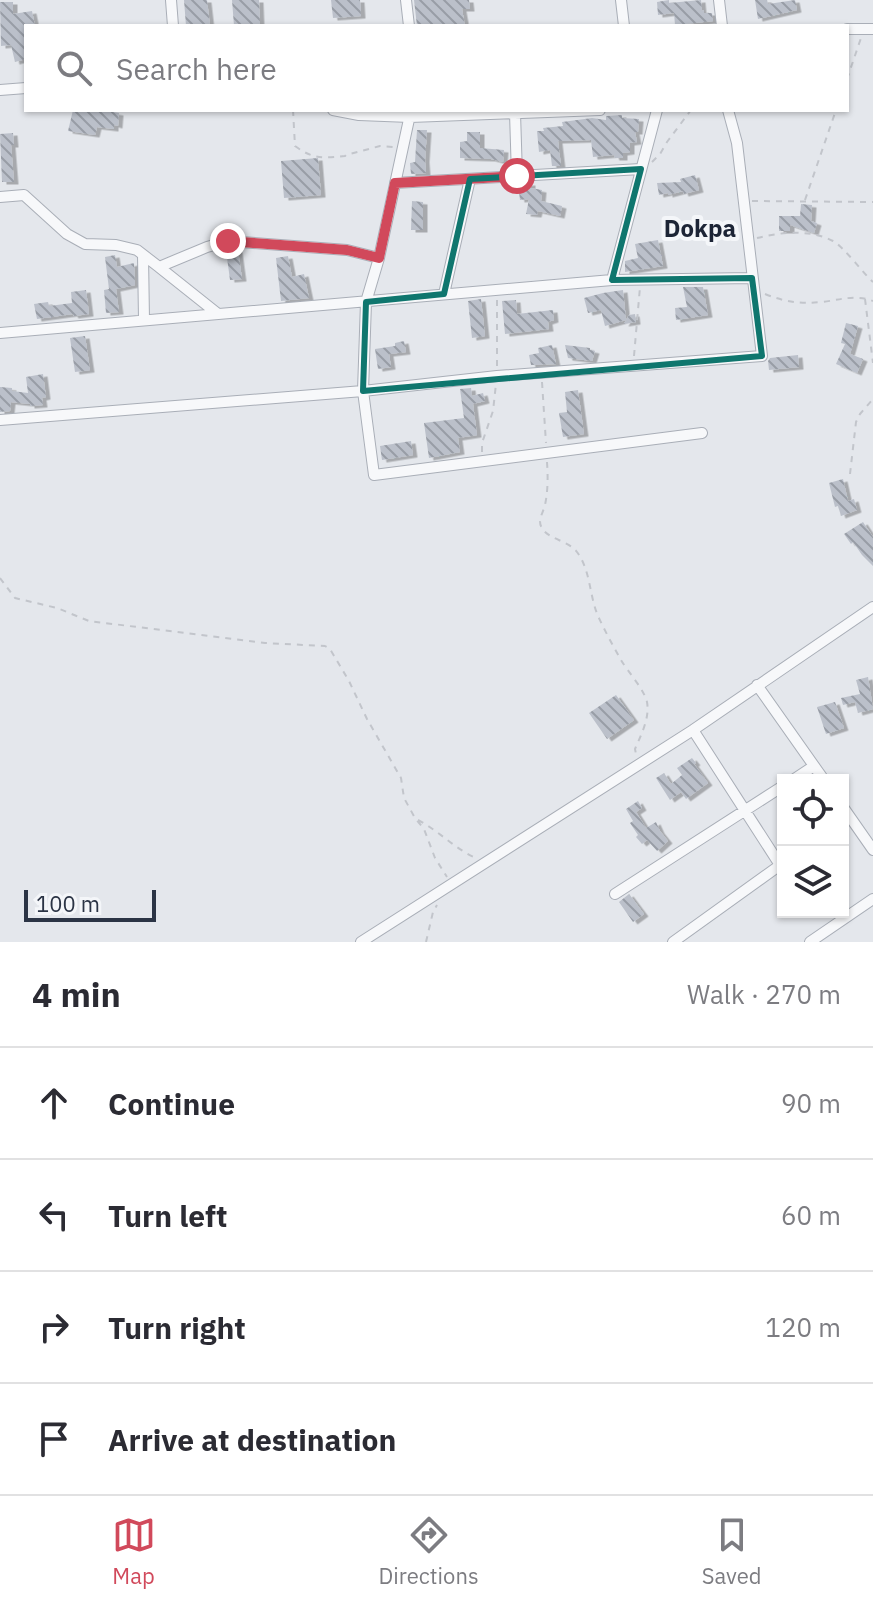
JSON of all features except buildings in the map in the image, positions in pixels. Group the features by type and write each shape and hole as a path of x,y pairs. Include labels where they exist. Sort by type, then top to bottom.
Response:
{"street":[{"path":"171,0 173,24"},
{"path":"406,0 409,24"},
{"path":"621,0 624,24"},
{"path":"719,0 722,24"},
{"path":"0,90 24,88"},
{"path":"343,112 359,115 543,112"},
{"path":"612,280 656,112"},
{"path":"0,420 762,356 737,143 729,112"},
{"path":"411,113 379,258 366,302 363,391 374,475 702,433"},
{"path":"515,113 517,176"},
{"path":"395,183 641,169"},
{"path":"444,294 470,179"},
{"path":"0,197 24,195 67,234 85,244 116,245 137,250 218,314"},
{"path":"159,267 228,241 347,250 379,258"},
{"path":"143,255 144,320"},
{"path":"0,333 612,280 753,284"},
{"path":"361,942 693,730 873,607"},
{"path":"757,685 820,774"},
{"path":"693,730 777,858"},
{"path":"802,774 814,766"},
{"path":"615,894 777,790"},
{"path":"849,819 873,850"},
{"path":"673,942 777,867"},
{"path":"810,942 873,899"}],"path":[{"path":"849,74 869,29"},
{"path":"293,112 295,146 308,155 345,156 380,146 404,148"},
{"path":"641,169 655,159 690,112"},
{"path":"805,201 835,112"},
{"path":"743,201 873,202"},
{"path":"748,241 790,233 820,237 835,242 873,282"},
{"path":"632,366 641,280 649,279"},
{"path":"753,284 787,302 825,302 849,297 864,297 873,301"},
{"path":"482,461 482,443 493,411 497,376 497,290"},
{"path":"864,297 873,363"},
{"path":"541,373 548,478 540,520 542,528 576,550 586,568 596,612 621,661 646,698 648,711 635,749 639,763"},
{"path":"850,474 856,422 873,399"},
{"path":"0,578 15,598 57,608 89,621 256,642 325,646 330,649 401,778 404,798 424,829 435,858 451,884"},
{"path":"415,818 482,865"},
{"path":"426,942 433,912 439,903"}],"highlighted area":[{"path":"641,169 612,280 752,278 762,356 363,391 366,302 444,294 470,179"}],"district":[{"name":"Dokpa","path":"700,229"}],"route":[{"path":"228,241 347,250 379,258 395,183 517,176"}]}
